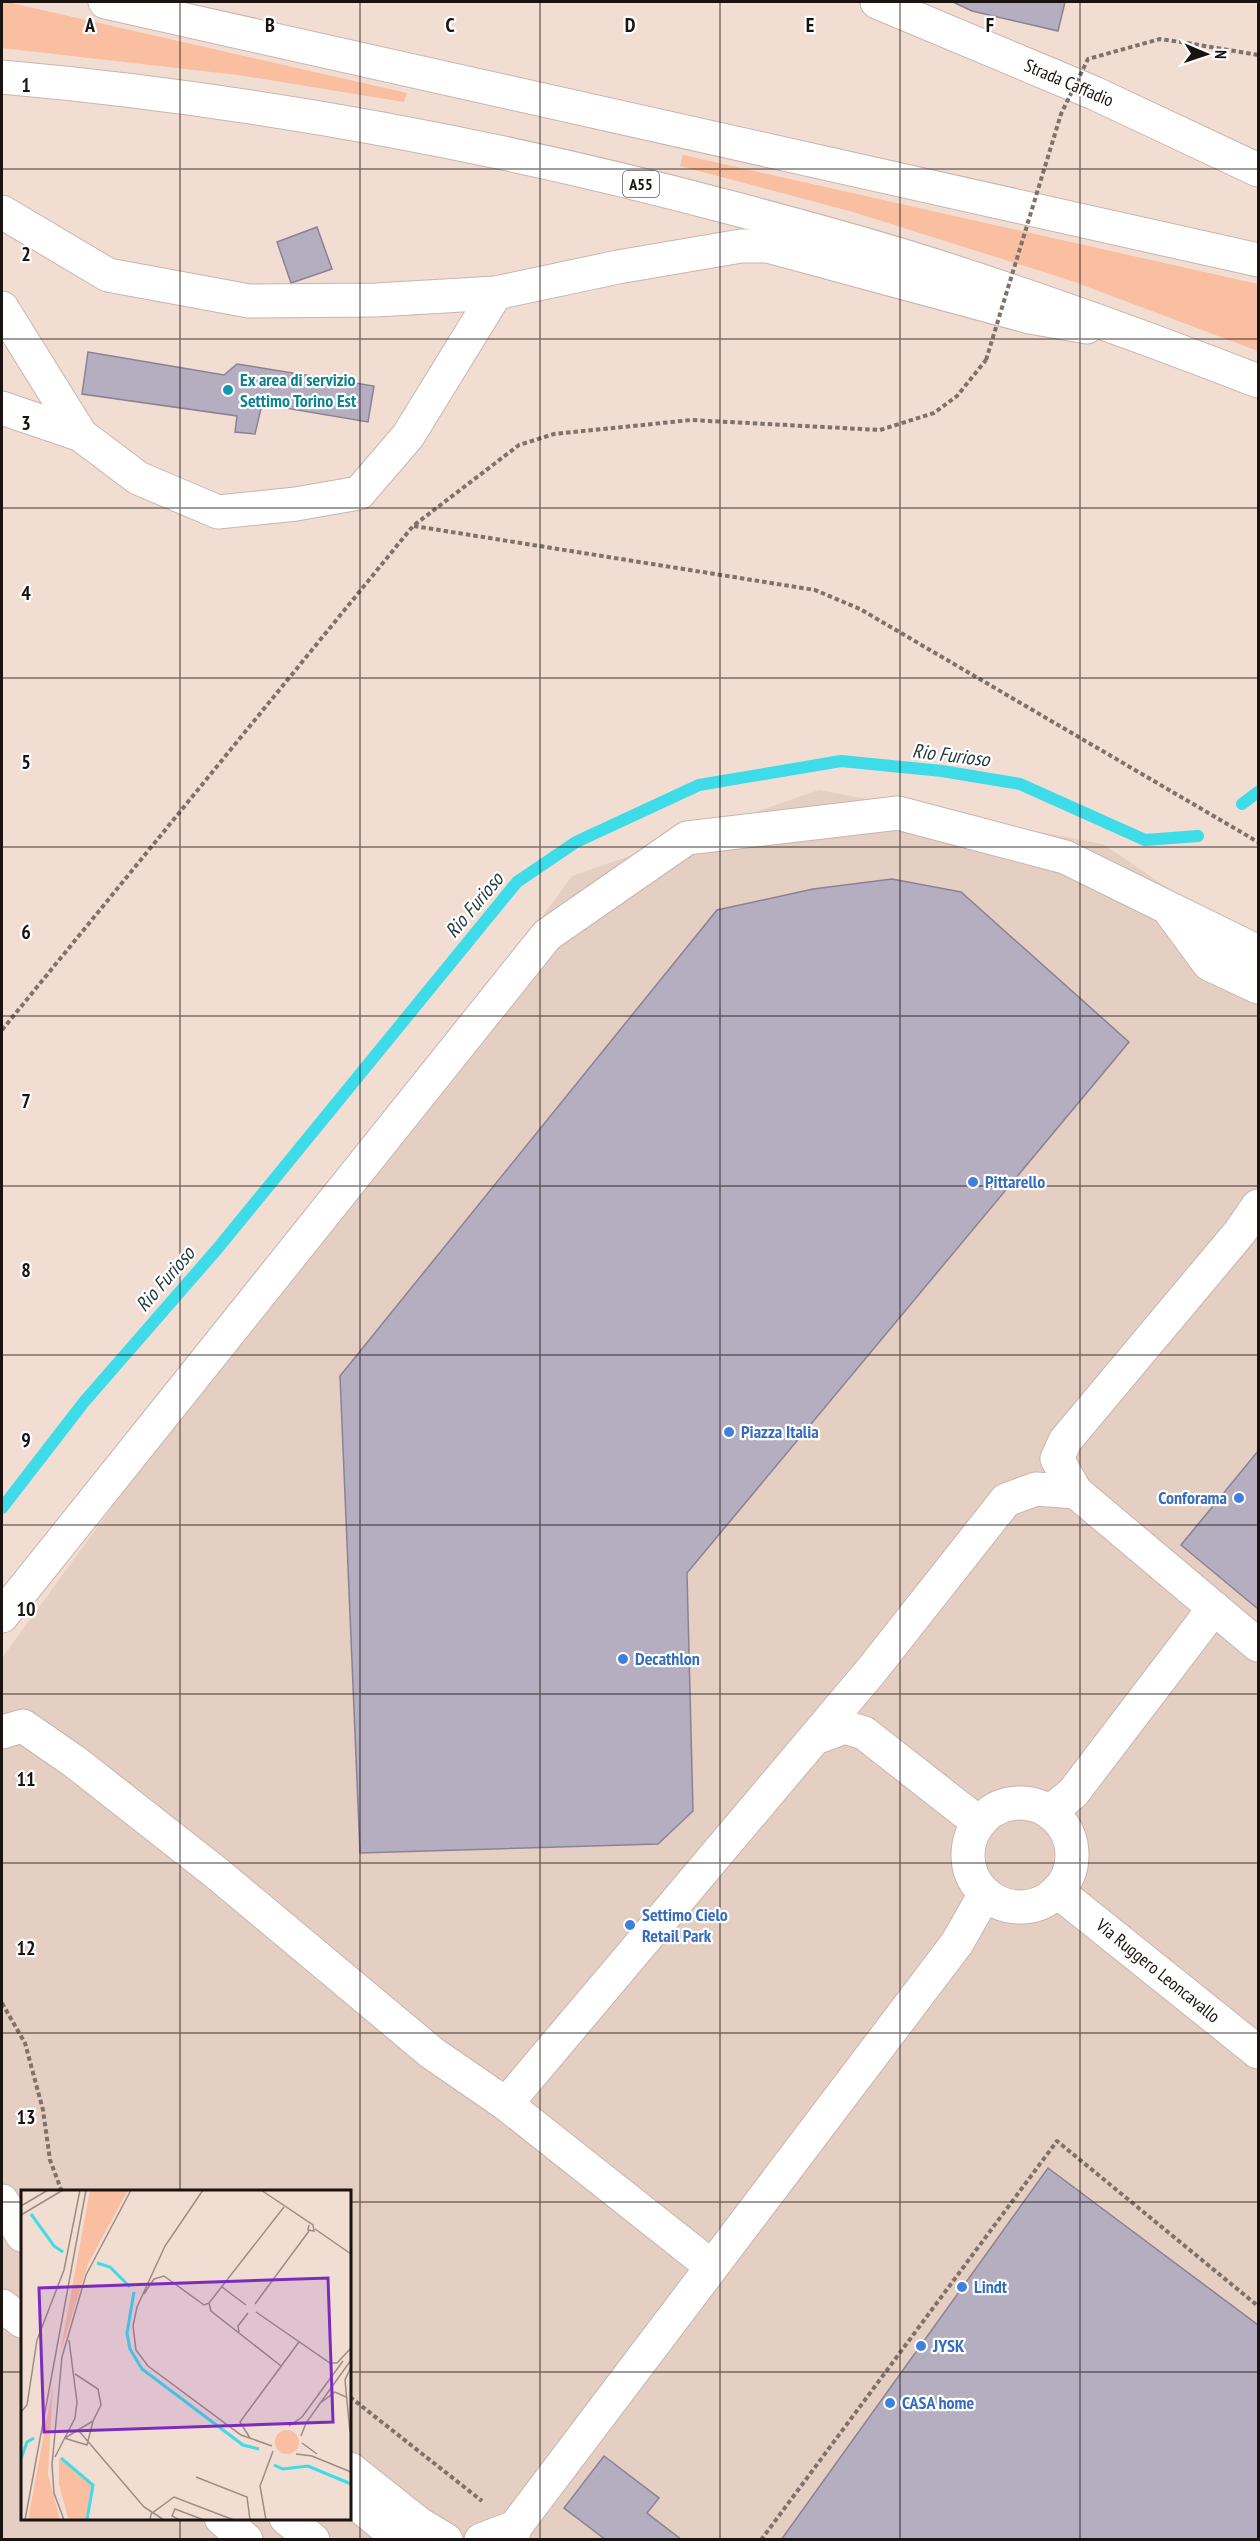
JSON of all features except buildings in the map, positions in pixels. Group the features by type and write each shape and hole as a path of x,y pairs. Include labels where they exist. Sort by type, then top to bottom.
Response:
{"main road":[{"path":"105,2 1258,260"},
{"name":"Strada Caffadio","path":"877,2 1094,93 1258,170"},
{"name":"A55","path":"2,77 227,104 485,148 652,187 820,231 943,268 1144,337 1258,381"},
{"path":"2,212 108,275 249,301 376,300 496,293 674,257 741,246 768,246 1030,317 1144,337"},
{"path":"2,408 81,435 138,478 218,512 296,504 359,493 408,436 496,293"},
{"path":"2,308 81,435"},
{"path":"2,1616 547,935 687,838 898,813 1065,857 1258,952"},
{"path":"1167,907 1209,964 1258,987"},
{"path":"1258,1206 1240,1232 1065,1441 1057,1459 1076,1492 1258,1645"},
{"path":"506,2104 871,1671 1006,1500 1036,1488 1076,1492"},
{"path":"1050,1812 1073,1793 1214,1608"},
{"path":"864,1733 859,1715 871,1671"},
{"path":"2,1732 23,1726 75,1762 219,1875 432,2053 506,2104 711,2266"},
{"path":"815,1738 845,1727 864,1733 979,1823"},
{"path":"1016,1803 1033,1804 1050,1812 1062,1825 1070,1841 1072,1859 1067,1876 1057,1891 1045,1901 1030,1906 1014,1907 998,1903 985,1894 975,1882 969,1867 968,1849 973,1832 979,1823 998,1808 1016,1803"},
{"name":"Via Ruggero Leoncavallo","path":"1057,1891 1258,2052"},
{"path":"481,2540 514,2533 711,2266 947,1956 985,1894"},
{"path":"2,2201 21,2233"},
{"path":"2,2306 21,2320"},
{"path":"351,2470 418,2523 446,2540"},
{"path":"351,2499 401,2540"},
{"path":"223,2520 246,2540"},
{"path":"289,2520 314,2540"}],"path":[{"path":"2,1030 413,526 519,444 554,434 691,420 880,430 934,413 957,396 986,360 1061,114 1088,59 1160,39 1258,55"},
{"path":"413,526 815,590 860,609 1258,842"},
{"path":"2,2003 25,2043 43,2110 50,2160 61,2190"},
{"path":"761,2540 1057,2141 1258,2306"},
{"path":"351,2398 514,2533"}],"shaded area":[{"path":"2,2 407,93 404,102 238,75 2,48"},
{"path":"683,155 1258,284 1258,351 1072,281 853,212 680,166"},
{"name":"Settimo Cielo Retail Park","path":"819,790 1103,844 1258,949 1258,2539 2,2540 2,1658 572,876"}],"waterway":[{"name":"Rio Furioso","path":"2,1508 84,1402 218,1248 517,882 576,842 699,785 841,761 942,771 1020,784 1145,840 1198,836"},
{"name":"Rio Furioso","path":"1242,804 1258,792"}],"place":[{"name":"Ex area di servizio Settimo Torino Est","path":"228,390"},
{"name":"Pittarello","path":"973,1182"},
{"name":"Piazza Italia","path":"729,1432"},
{"name":"Conforama","path":"1239,1498"},
{"name":"Decathlon","path":"623,1659"},
{"name":"Settimo Cielo Retail Park","path":"630,1925"},
{"name":"Lindt","path":"962,2287"},
{"name":"JYSK","path":"921,2346"},
{"name":"CASA home","path":"890,2403"}]}
